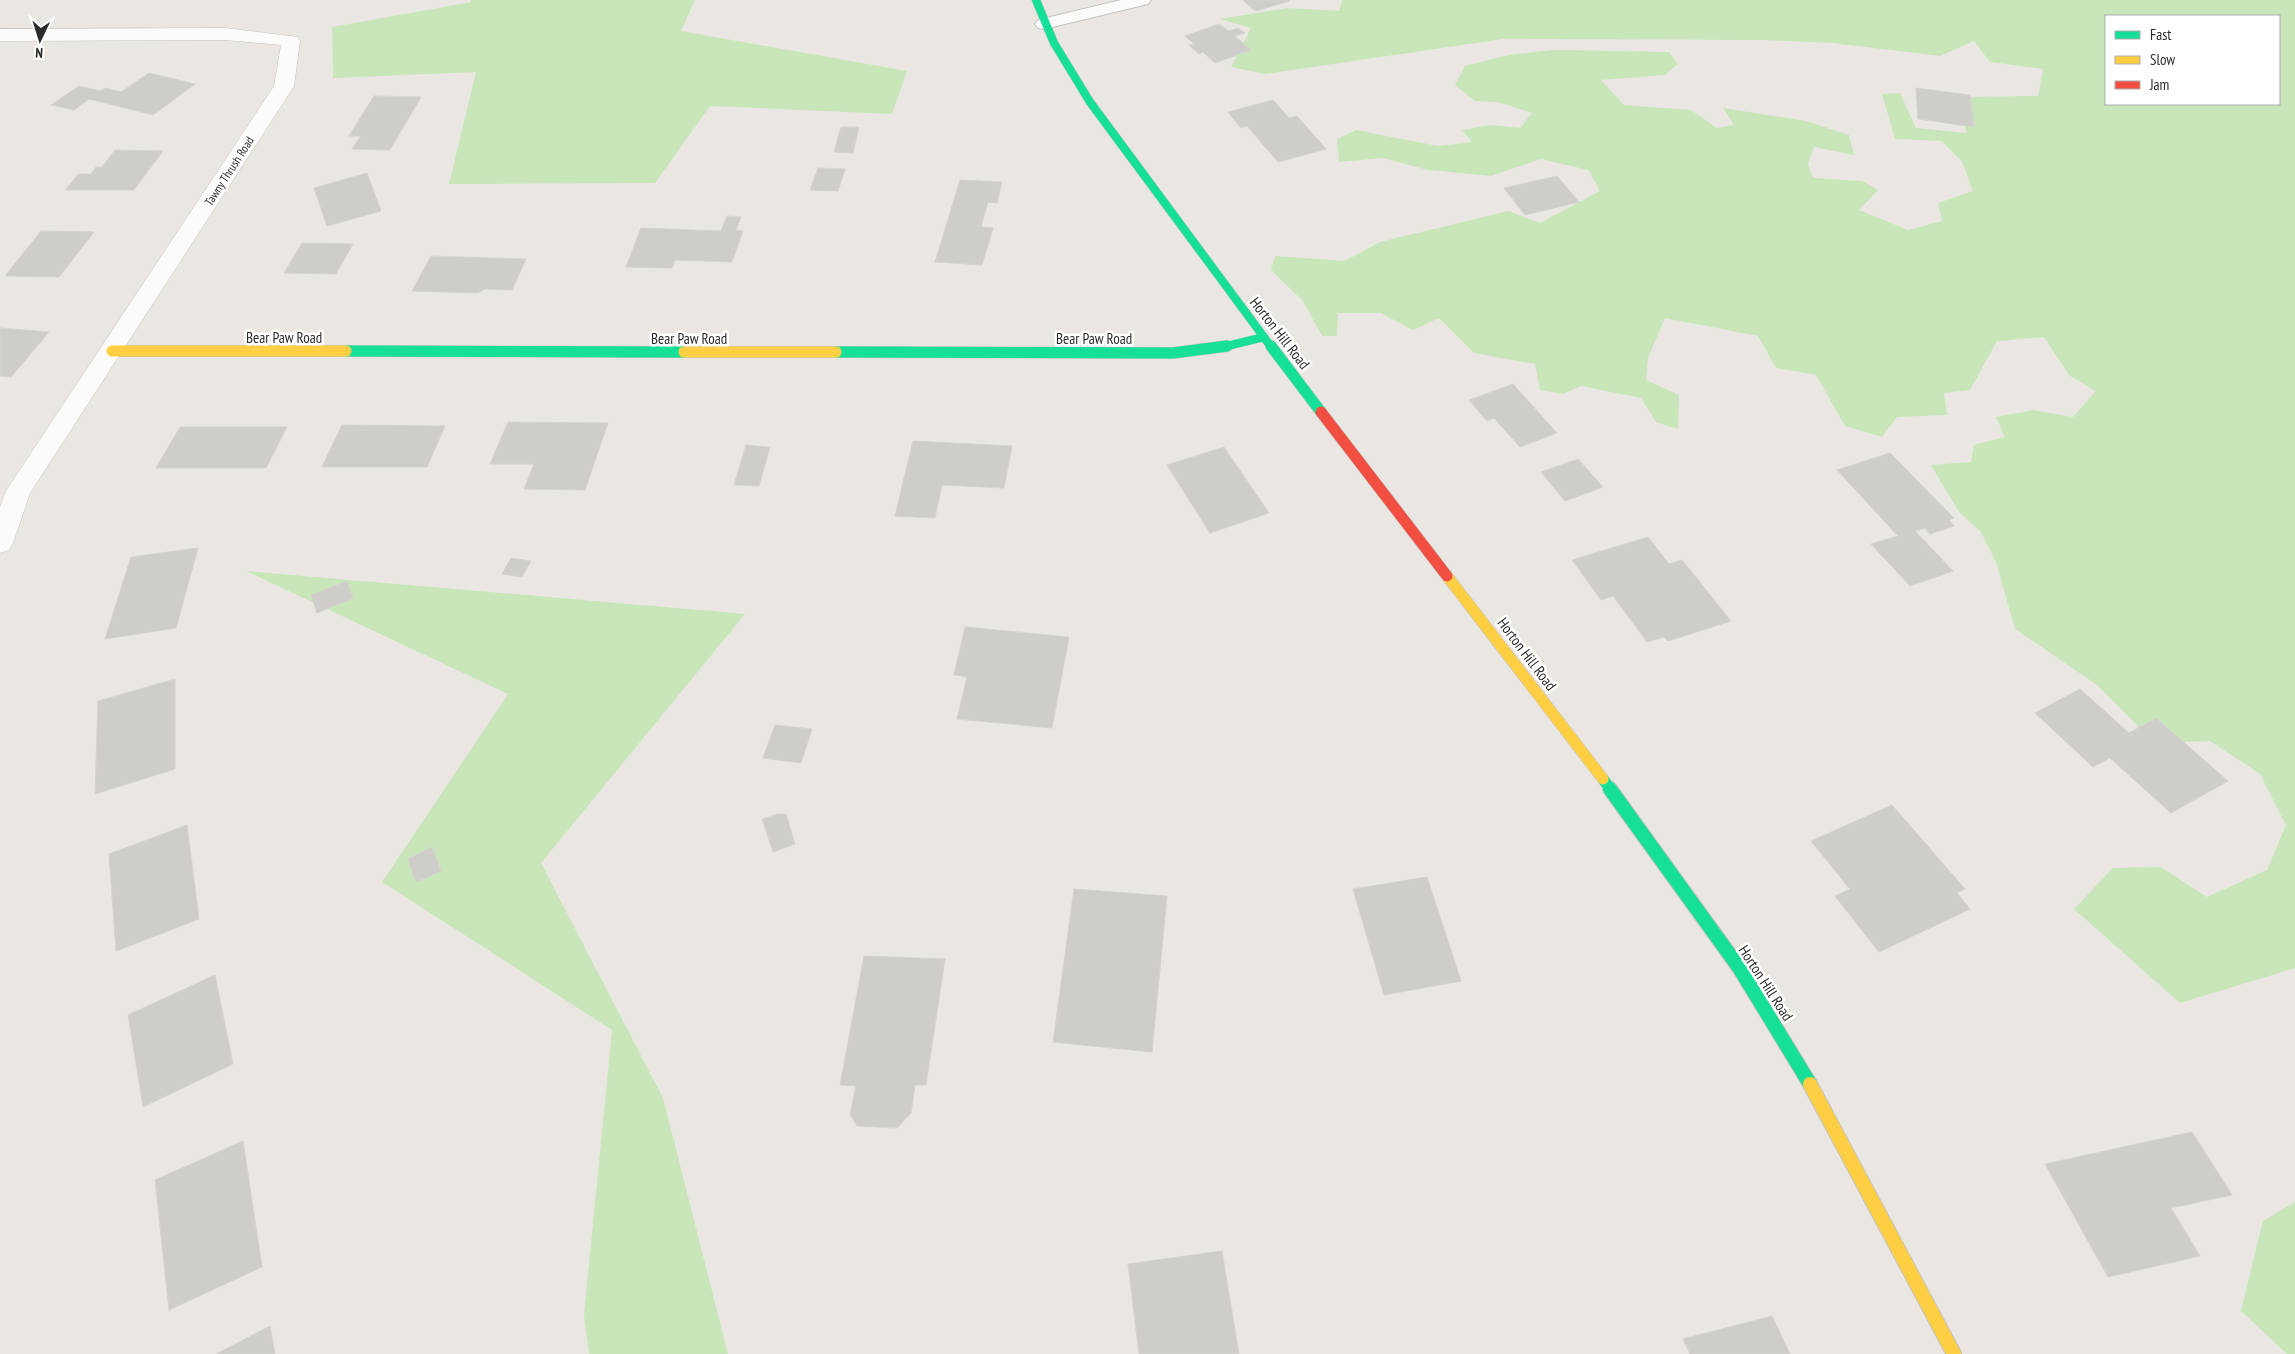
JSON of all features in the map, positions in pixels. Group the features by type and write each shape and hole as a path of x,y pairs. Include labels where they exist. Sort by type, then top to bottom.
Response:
{"street":[{"name":"Horton Hill Road","path":"1036,0 1044,24 1066,65 1086,96 1264,337 1624,807 1740,969 1824,1107 1877,1203 1954,1354"},
{"name":"Tawny Thrush Road","path":"0,35 225,34 291,41 284,86 112,351 18,491 0,543"},
{"name":"Bear Paw Road","path":"112,351 1173,353 1224,347 1264,337"}],"lane":[{"path":"1044,24 1142,0"}],"green space":[{"path":"471,0 695,0 681,31 907,71 892,114 710,106 655,183 449,184 476,72 333,78 332,27 471,2"},
{"path":"1342,0 2295,0 2295,968 2180,1003 2074,909 2113,868 2161,867 2207,897 2267,870 2286,825 2260,774 2210,741 2155,743 2097,685 2015,629 1996,562 1981,532 1959,512 1931,465 1971,462 1974,445 2005,437 1996,417 2033,410 2073,417 2096,391 2070,376 2044,337 1997,341 1970,390 1944,393 1947,415 1897,417 1882,437 1845,426 1816,375 1776,368 1758,336 1665,318 1648,358 1646,380 1679,395 1678,429 1656,422 1641,398 1581,386 1563,394 1540,390 1535,364 1474,353 1439,318 1413,330 1381,313 1338,313 1337,336 1322,336 1303,301 1271,270 1275,256 1345,261 1380,242 1508,211 1540,223 1600,191 1588,170 1541,159 1491,176 1428,170 1383,158 1339,162 1337,139 1356,130 1438,146 1472,142 1462,130 1491,125 1520,128 1532,113 1498,102 1475,101 1455,85 1465,66 1509,55 1553,50 1669,52 1678,64 1665,75 1601,80 1624,105 1691,110 1717,128 1734,125 1723,108 1806,121 1849,135 1854,155 1814,147 1808,164 1813,178 1862,181 1878,190 1859,210 1908,230 1942,221 1938,203 1973,191 1962,162 1942,141 1895,139 1882,94 1900,93 1916,128 1967,133 1954,97 2038,96 2043,69 1990,62 1974,41 1940,56 1832,43 1765,40 1503,39 1265,74 1231,67 1251,28 1220,19 1287,8 1339,11"},
{"path":"246,571 745,614 541,863 663,1098 728,1354 589,1354 584,1315 612,1030 382,882 508,694"},
{"path":"2295,1202 2295,1354 2287,1354 2241,1311 2263,1221"}],"building":[{"path":"1243,0 1289,0 1290,1 1255,11"},
{"path":"1219,24 1229,31 1238,28 1245,33 1235,36 1251,50 1215,63 1203,52 1199,54 1189,45 1194,44 1185,36"},
{"path":"149,73 195,84 153,115 89,99 74,110 51,105 79,86 101,91 105,88 121,92"},
{"path":"1916,88 1970,95 1974,127 1918,119"},
{"path":"374,96 421,97 390,150 352,149 361,136 349,136"},
{"path":"1273,100 1289,118 1297,116 1326,149 1278,162 1247,126 1241,128 1228,112"},
{"path":"841,127 859,127 853,153 834,152"},
{"path":"115,150 163,151 134,190 66,190 78,174 91,174 96,167 102,167"},
{"path":"818,168 845,169 838,191 810,190"},
{"path":"367,173 381,211 327,226 314,188"},
{"path":"1557,176 1579,202 1525,215 1504,188"},
{"path":"960,180 1002,182 997,203 988,202 981,227 993,228 982,265 935,262"},
{"path":"727,216 741,217 736,230 743,231 732,262 675,260 672,268 626,267 641,228 721,231"},
{"path":"41,231 94,232 59,277 5,276"},
{"path":"302,243 353,244 336,274 284,273"},
{"path":"431,256 526,259 512,290 485,289 478,293 412,291"},
{"path":"0,328 49,332 11,377 0,376"},
{"path":"1513,384 1557,433 1520,447 1494,418 1487,421 1469,400"},
{"path":"508,422 608,423 585,490 524,489 534,464 490,464"},
{"path":"342,425 445,426 427,467 322,467"},
{"path":"180,427 287,427 266,468 156,468"},
{"path":"913,441 1012,446 1004,488 942,485 935,518 895,516"},
{"path":"746,445 770,447 759,486 734,485"},
{"path":"1224,447 1269,513 1210,533 1167,465"},
{"path":"1890,453 1954,518 1949,520 1954,526 1930,534 1925,528 1915,531 1953,571 1910,586 1871,544 1898,536 1837,470"},
{"path":"1578,459 1603,487 1565,501 1541,472"},
{"path":"1648,537 1669,564 1682,560 1731,621 1668,641 1664,637 1647,642 1613,596 1601,600 1572,560"},
{"path":"198,548 176,628 105,639 131,557"},
{"path":"511,558 531,561 522,577 502,574"},
{"path":"347,581 353,598 317,613 311,595"},
{"path":"965,627 1069,637 1052,728 957,719 967,677 954,675"},
{"path":"175,679 175,769 95,794 98,701"},
{"path":"2080,689 2129,733 2156,718 2228,781 2171,813 2110,758 2093,767 2035,713"},
{"path":"775,725 812,729 801,763 763,758"},
{"path":"1892,805 1965,889 1957,893 1970,909 1879,952 1835,896 1850,889 1811,841"},
{"path":"778,814 786,814 795,844 773,852 762,819"},
{"path":"187,825 199,919 116,951 109,854"},
{"path":"432,847 441,871 416,882 408,859"},
{"path":"1427,877 1461,981 1384,995 1353,889"},
{"path":"1074,889 1167,896 1152,1052 1053,1042"},
{"path":"864,956 945,959 926,1085 915,1085 911,1113 897,1128 857,1126 850,1114 856,1086 840,1085"},
{"path":"215,975 233,1064 143,1107 128,1015"},
{"path":"2192,1132 2232,1195 2171,1208 2200,1256 2108,1277 2045,1164"},
{"path":"243,1141 262,1267 169,1310 155,1180"},
{"path":"1222,1251 1239,1354 1139,1354 1128,1264"},
{"path":"1772,1316 1790,1354 1690,1354 1683,1339"},
{"path":"270,1326 275,1354 216,1354"}],"traffic: fast":[{"path":"1036,0 1054,43 1090,102 1178,223 1321,412"},
{"path":"836,352 1173,353 1224,347 1264,337"},
{"path":"346,351 684,352"},
{"path":"1603,779 1740,969 1810,1084"}],"traffic: slow":[{"path":"112,351 346,351"},
{"path":"684,352 836,352"},
{"path":"1447,576 1603,779"},
{"path":"1810,1084 1954,1354"}],"traffic: jam":[{"path":"1321,412 1447,576"}]}
